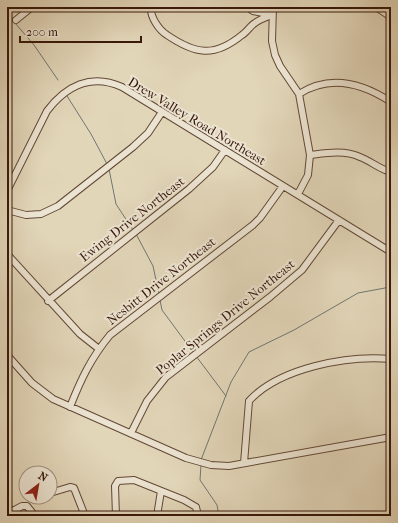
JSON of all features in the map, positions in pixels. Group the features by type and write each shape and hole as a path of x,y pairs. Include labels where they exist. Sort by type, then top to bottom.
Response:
{"street":[{"path":"16,20 32,7"},
{"path":"151,7 150,11 154,20 165,33 179,43 200,51 212,52 226,46 242,35 255,23 272,15"},
{"path":"246,7 253,11 272,15"},
{"path":"273,7 272,40 275,55 280,66 299,94 310,155 308,175 298,194"},
{"path":"376,7 391,18"},
{"name":"Drew Valley Road Northeast","path":"7,191 47,111 65,90 88,82 103,81 114,83 391,252"},
{"path":"299,94 308,88 322,83 350,83 370,89 391,102"},
{"path":"7,210 26,215 41,214 58,206 133,147 148,133 162,112"},
{"name":"Ewing Drive Northeast","path":"48,301 189,189 213,167 225,150"},
{"path":"310,155 344,153 359,156 391,172"},
{"name":"Nesbitt Drive Northeast","path":"70,407 83,375 99,349 110,335 253,225 260,218 283,186"},
{"name":"Poplar Springs Drive Northeast","path":"131,433 147,401 166,377 274,294 302,270 339,220"},
{"path":"7,254 48,301 80,334 99,349"},
{"path":"7,355 32,383 53,399 192,460 207,464 229,466 391,437"},
{"path":"244,463 249,401 255,394 286,377 319,364 354,359 391,359"},
{"path":"116,516 115,486 118,481 134,480 196,506 198,516"},
{"path":"58,491 70,487 74,488 85,516"},
{"path":"157,516 161,491"},
{"path":"7,504 9,513 22,506 27,506 35,516"}],"waterway":[{"path":"7,8 13,20"},
{"path":"15,23 34,45 58,80"},
{"path":"67,96 91,134 107,164"},
{"path":"109,169 116,204 133,230"},
{"path":"136,234 153,266 159,294"},
{"path":"201,460 231,382 249,352 294,330 358,293 385,288 391,284"},
{"path":"160,300 162,310 193,352"},
{"path":"196,356 226,396"},
{"path":"201,465 200,480 217,505 219,516"}]}
